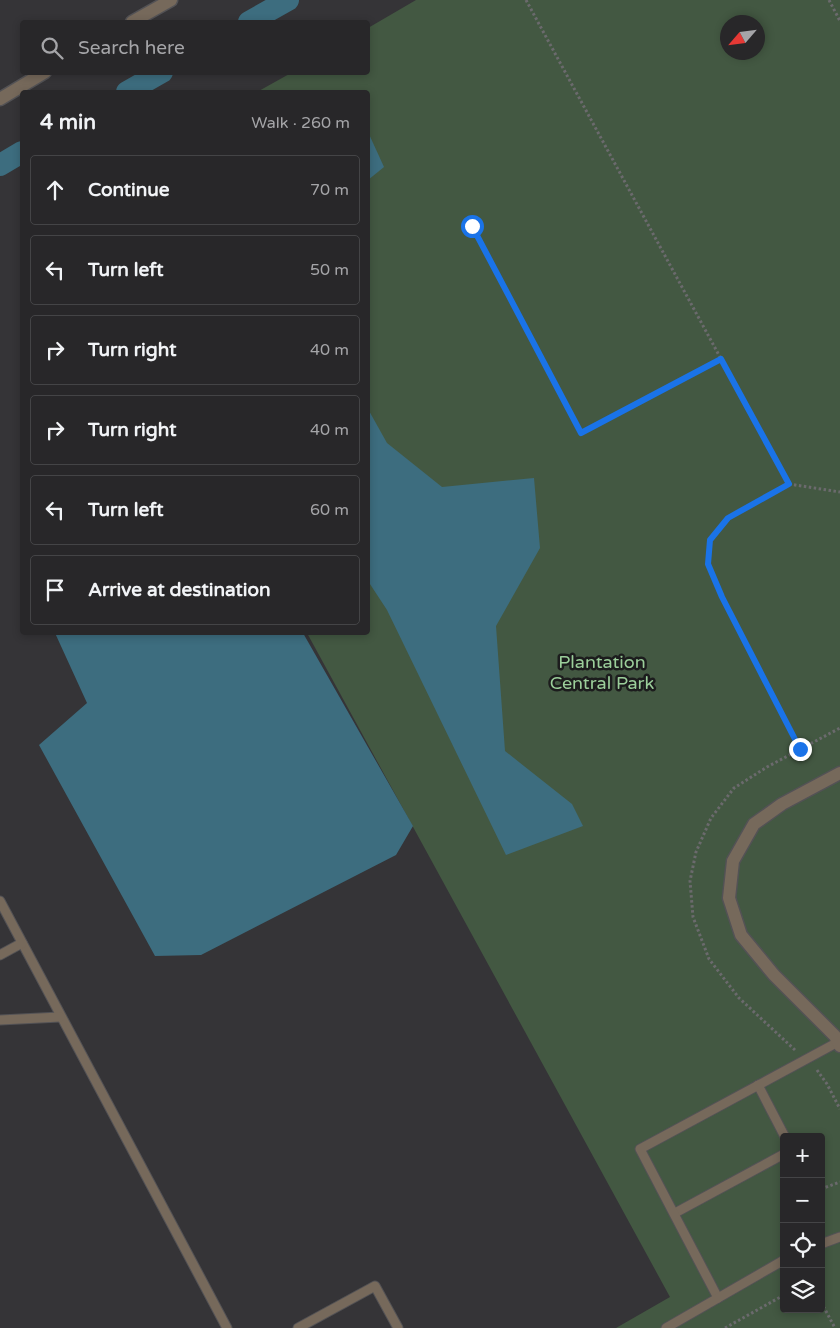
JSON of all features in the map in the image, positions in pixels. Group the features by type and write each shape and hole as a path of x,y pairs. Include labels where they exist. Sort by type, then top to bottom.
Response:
{"street":[{"path":"136,20 172,0"},
{"path":"0,99 40,75"},
{"path":"839,1044 835,1036 774,975 741,934 729,898 733,861 754,824 782,804 840,772"}],"lane":[{"path":"0,901 227,1328"},
{"path":"0,955 22,943"},
{"path":"0,1020 60,1017"},
{"path":"718,1298 640,1149 758,1085 839,1044"},
{"path":"758,1085 783,1133"},
{"path":"675,1213 780,1156"},
{"path":"825,1243 840,1238"},
{"path":"666,1328 780,1262"},
{"path":"298,1328 376,1286 398,1328"}],"path":[{"path":"526,0 789,484"},
{"path":"829,0 840,21"},
{"path":"472,226 581,433 721,359"},
{"path":"800,749 722,597 708,564 710,540 728,518 789,484 840,492"},
{"path":"817,1070 827,1084 840,1109"},
{"path":"825,1187 840,1182"},
{"path":"725,1328 780,1297"},
{"path":"825,1309 835,1328"}],"green space":[{"name":"Plantation Central Park","path":"416,0 840,0 840,1328 616,1328 670,1297 308,635 370,635 370,90 261,90 287,75 370,75 370,27"}],"water":[{"path":"370,136 384,167 370,178"},
{"path":"370,413 387,443 442,487 534,478 540,548 496,626 505,751 572,804 583,826 506,855 387,610 370,584"},
{"path":"56,635 304,635 413,826 396,855 201,955 155,956 39,745 87,703"}],"waterway":[{"path":"253,20 288,0"},
{"path":"130,90 157,75"},
{"path":"0,165 20,153"}],"route":[{"path":"472,226 581,433 721,359 789,484 728,518 710,540 708,564 722,597 800,749"}]}
